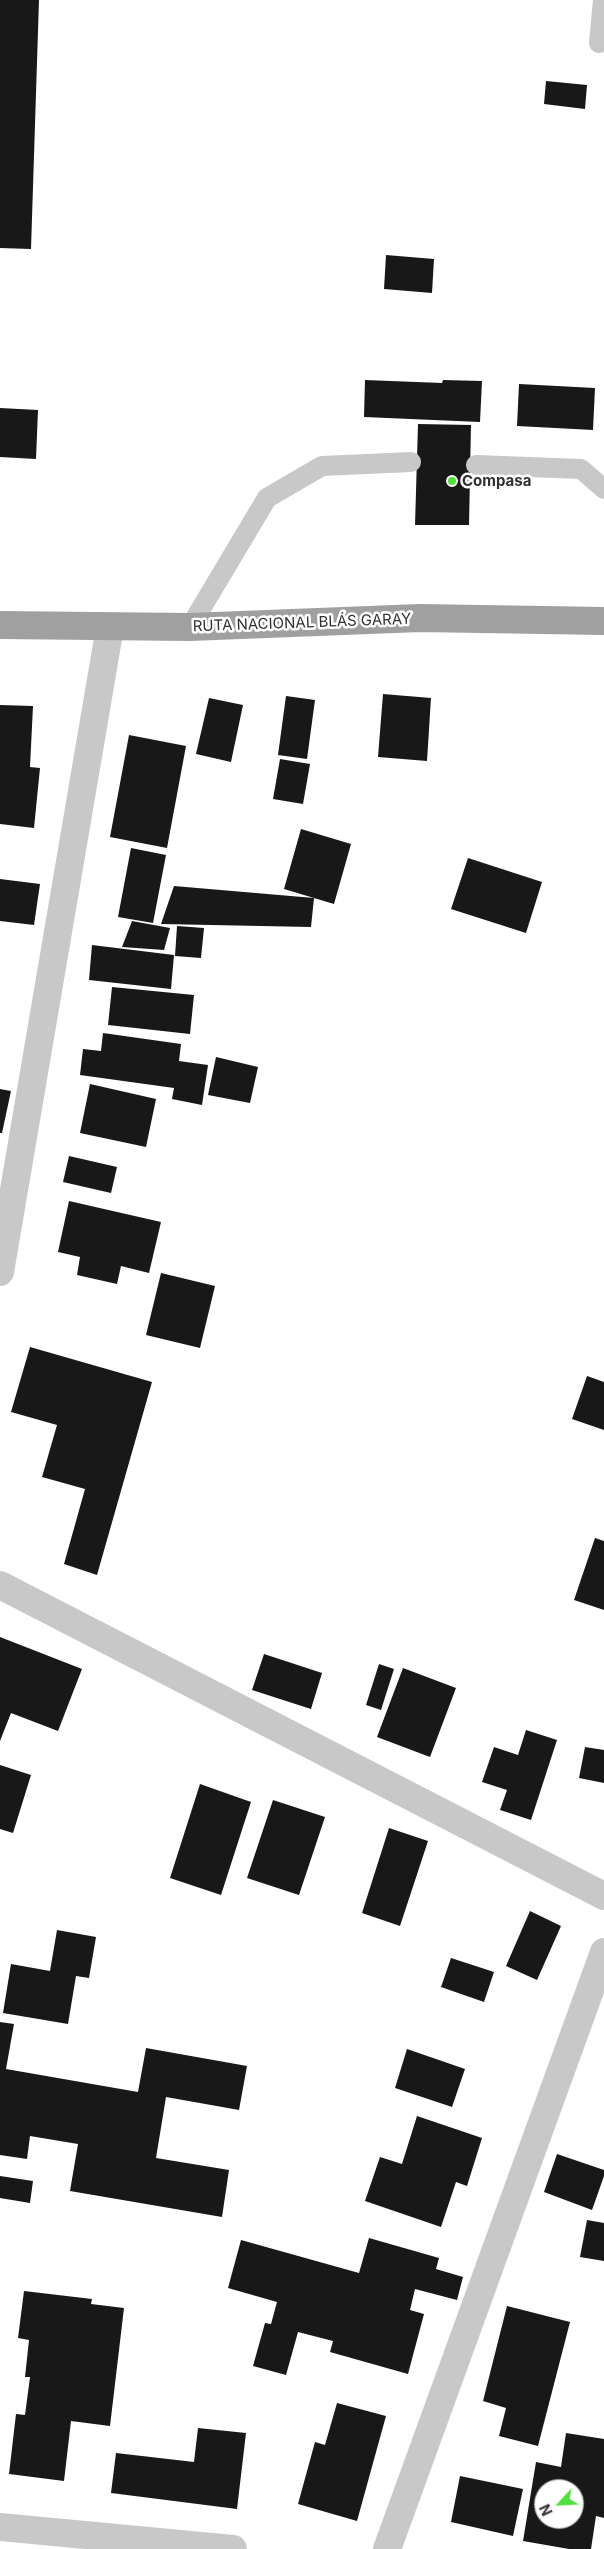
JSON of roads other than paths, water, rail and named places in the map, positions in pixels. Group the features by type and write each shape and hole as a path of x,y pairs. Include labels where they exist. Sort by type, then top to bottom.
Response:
{"highway":[{"name":"RUTA NACIONAL BLÁS GARAY","path":"0,625 190,627 420,618 604,620"}],"street":[{"path":"0,1272 4,1217 110,627"},
{"path":"0,1585 604,1896"},
{"path":"387,2549 604,1952"},
{"path":"0,2528 233,2549"}],"lane":[{"path":"599,43 603,0"},
{"path":"190,627 267,498 322,466 411,462"},
{"path":"476,464 580,469 604,489"}],"place":[{"name":"Compasa","path":"452,481"}]}
